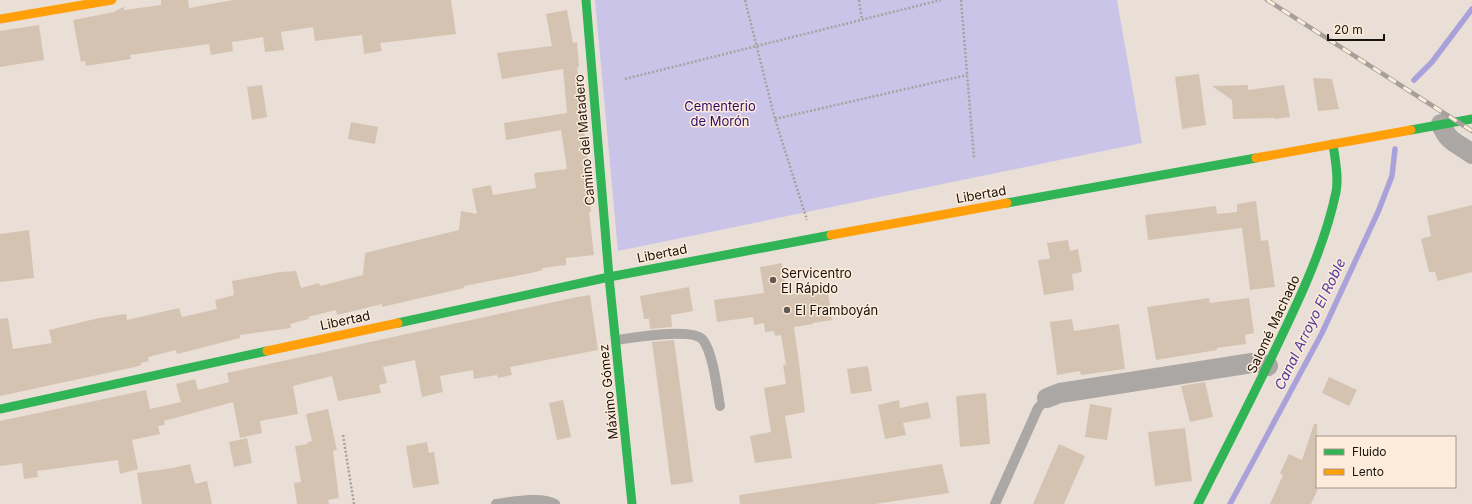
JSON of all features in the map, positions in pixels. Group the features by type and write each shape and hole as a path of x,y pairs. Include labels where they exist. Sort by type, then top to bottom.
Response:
{"main road":[{"path":"0,19 112,0"},
{"name":"Camino del Matadero","path":"586,0 609,277"},
{"name":"Libertad","path":"0,409 609,277 812,238 1472,118"},
{"name":"Salomé Machado","path":"1198,504 1268,366 1298,302 1319,252 1336,191 1336,171 1333,144"},
{"name":"Máximo Gómez","path":"609,277 632,504"}],"street":[{"path":"1441,124 1445,134 1450,140 1472,154"},
{"path":"1046,398 1060,393 1252,363 1260,363 1268,366"}],"lane":[{"path":"616,340 661,334 692,334 702,339 708,348 720,406"},
{"path":"995,504 1038,408 1046,398"},
{"path":"496,504 532,500 551,502 555,504"}],"path":[{"path":"745,0 775,119 812,238"},
{"path":"859,0 862,20"},
{"path":"625,79 941,0"},
{"path":"961,0 974,158"},
{"path":"775,119 967,75"},
{"path":"343,435 354,504"}],"green space":[{"name":"Cementerio de Morón","path":"595,0 1117,0 1142,143 618,251"}],"building":[{"path":"161,0 188,0 189,8 233,0 451,0 456,34 380,43 382,51 364,54 362,35 315,41 313,27 281,32 284,50 265,52 263,37 232,42 233,51 211,55 209,44 130,55 131,59 86,66 85,61 81,62 73,20 114,12 124,7 124,10 161,5"},
{"path":"567,10 573,43 577,42 579,67 577,67 587,158 583,159 590,198 591,212 589,212 594,255 566,258 566,265 542,268 543,270 464,286 464,288 382,307 382,304 337,315 336,310 308,317 309,319 290,324 291,328 240,335 240,338 177,354 176,350 148,357 149,361 141,363 141,365 135,367 0,396 0,319 8,318 13,349 52,343 49,330 99,318 126,314 127,320 179,308 182,317 217,309 215,300 234,295 232,281 280,272 296,271 301,288 319,283 320,286 363,275 365,253 459,230 461,211 477,214 472,189 491,185 493,195 536,188 534,173 567,169 561,130 506,140 504,123 567,113 563,69 502,79 497,53 552,46 546,14"},
{"path":"39,25 44,60 0,67 0,31"},
{"path":"1199,74 1206,125 1182,129 1175,77"},
{"path":"1313,78 1332,79 1339,109 1318,111"},
{"path":"262,85 267,117 252,120 247,87"},
{"path":"1248,85 1248,90 1284,85 1290,117 1275,119 1233,119 1232,100 1212,86"},
{"path":"351,122 378,127 375,144 348,139"},
{"path":"1256,201 1261,241 1268,240 1275,287 1250,290 1242,228 1148,240 1145,215 1216,206 1217,214 1237,212 1237,204"},
{"path":"1472,205 1472,272 1438,281 1435,272 1429,272 1421,239 1431,236 1427,216"},
{"path":"29,230 34,278 0,282 0,234"},
{"path":"1068,240 1070,251 1078,249 1082,272 1072,274 1074,290 1044,295 1038,260 1050,259 1047,243"},
{"path":"782,263 787,295 808,292 809,295 828,292 832,320 794,327 799,363 786,365 781,335 775,336 774,331 765,332 764,323 754,325 753,317 717,322 714,300 764,293 760,267"},
{"path":"689,287 693,311 671,315 672,327 650,329 649,319 644,319 640,296"},
{"path":"590,295 598,350 510,367 512,375 498,378 497,375 474,379 473,370 440,376 443,392 422,397 415,360 383,367 387,383 379,385 381,393 338,401 332,376 293,386 298,414 260,421 262,433 240,438 233,402 164,421 165,425 158,426 160,434 132,440 138,469 120,474 118,460 37,471 38,477 24,479 22,463 0,466 0,421 146,390 150,409 181,402 176,384 195,379 198,390 229,382 227,373"},
{"path":"1209,298 1210,303 1249,298 1254,333 1245,335 1246,344 1156,360 1147,307"},
{"path":"1072,319 1074,331 1119,324 1125,369 1081,375 1080,371 1057,375 1050,322"},
{"path":"674,340 693,482 671,485 652,342"},
{"path":"799,363 805,412 785,416 792,458 755,463 750,436 771,432 764,388 786,384 783,365"},
{"path":"868,366 872,391 851,394 847,369"},
{"path":"1329,377 1357,390 1349,406 1322,393"},
{"path":"1205,382 1213,417 1190,422 1181,386"},
{"path":"986,393 990,444 960,447 956,396"},
{"path":"563,400 571,437 557,440 549,403"},
{"path":"899,400 900,408 928,402 931,418 903,423 906,435 885,439 878,405"},
{"path":"1090,404 1112,408 1107,440 1085,437"},
{"path":"328,409 337,450 333,451 339,498 328,500 329,504 297,504 294,483 301,482 295,446 308,444 307,442 312,441 306,414"},
{"path":"1314,424 1317,424 1317,491 1311,504 1270,504 1283,475 1280,473 1289,454 1302,460"},
{"path":"1185,428 1192,481 1155,486 1148,432"},
{"path":"247,438 252,463 234,467 229,442"},
{"path":"427,442 429,453 434,452 439,484 413,488 406,446"},
{"path":"1059,444 1085,456 1064,504 1033,504"},
{"path":"190,464 195,484 207,481 212,504 142,504 137,473"},
{"path":"942,464 949,493 875,504 740,504 739,495"}],"waterway":[{"name":"Canal Arroyo El Roble","path":"1414,80 1432,62 1472,9"},
{"name":"Canal Arroyo El Roble","path":"1230,504 1322,333 1378,212 1392,176 1395,149"}],"railway":[{"path":"1267,0 1472,131"}],"traffic: fast":[{"path":"586,0 609,277"},
{"path":"1411,130 1472,119"},
{"path":"1198,504 1274,353 1300,297 1321,245 1332,210 1337,186 1336,162 1333,144"},
{"path":"1007,203 1256,158"},
{"path":"398,323 609,277 831,235"},
{"path":"609,277 632,504"},
{"path":"0,409 267,351"}],"traffic: slow":[{"path":"0,19 112,0"},
{"path":"1256,158 1411,130"},
{"path":"831,235 1007,203"},
{"path":"267,351 398,323"}],"place":[{"name":"Servicentro El Rápido","path":"773,280"},
{"name":"El Framboyán","path":"787,310"}]}
